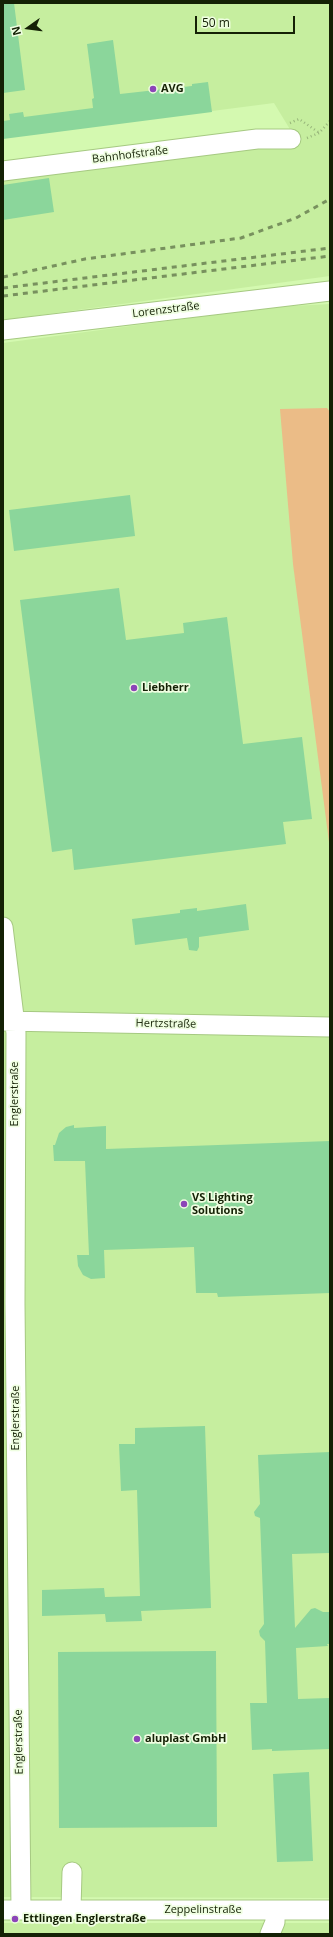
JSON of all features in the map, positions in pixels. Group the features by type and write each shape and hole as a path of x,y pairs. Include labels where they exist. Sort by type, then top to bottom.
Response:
{"street":[{"name":"Bahnhofstraße","path":"3,171 264,139 288,132"},
{"name":"Lorenzstraße","path":"3,330 330,291"},
{"name":"Englerstraße","path":"3,927 14,1012 8,1021 16,1033 22,1303 9,1358 12,1910"},
{"name":"Hertzstraße","path":"8,1021 330,1027"},
{"path":"71,1910 72,1872"},
{"name":"Zeppelinstraße","path":"12,1910 330,1910"},
{"path":"270,1934 275,1922 275,1910"}],"path":[{"path":"319,132 299,119 288,132 306,139 319,132 330,121"}],"shaded area":[{"path":"3,3 330,3 330,276 3,320 3,177 291,131 274,103 3,138"},
{"path":"330,304 330,1898 3,1897 3,343 273,307"},
{"path":"327,408 330,412 330,850 293,564 280,409"},
{"path":"3,1923 330,1923 330,1934 3,1934"}],"building":[{"path":"3,3 14,3 25,90 3,93"},
{"path":"113,40 120,94 192,86 192,84 208,82 212,112 3,139 3,121 10,120 9,114 23,112 24,117 93,108 92,99 94,98 87,44"},
{"path":"49,178 54,212 3,220 3,185"},
{"path":"130,495 135,536 14,551 9,510"},
{"name":"Liebherr","path":"119,588 126,640 184,633 183,623 227,617 243,744 302,737 312,819 283,822 286,844 74,870 72,849 52,852 20,600"},
{"path":"246,904 249,930 199,937 199,947 197,951 189,950 187,938 135,945 132,919 180,913 180,910 197,908 197,911"},
{"name":"VS Lighting Solutions","path":"74,1125 74,1128 106,1126 106,1149 330,1141 330,1293 218,1297 217,1293 196,1293 194,1247 104,1250 105,1278 91,1279 83,1275 78,1266 77,1255 89,1255 85,1161 54,1161 53,1145 55,1145 59,1133 66,1127"},
{"path":"205,1426 211,1608 141,1611 142,1621 106,1622 105,1614 42,1616 42,1590 104,1588 105,1597 140,1596 137,1490 121,1491 119,1444 135,1444 135,1428"},
{"path":"330,1452 330,1553 292,1554 295,1628 311,1609 315,1608 323,1612 330,1612 330,1644 327,1644 328,1646 296,1648 298,1699 330,1698 330,1749 272,1751 272,1749 252,1750 250,1703 267,1703 265,1641 260,1636 259,1631 264,1624 260,1518 255,1516 254,1512 260,1504 258,1455"},
{"name":"aluplast GmbH","path":"216,1651 217,1827 59,1828 58,1652"},
{"path":"309,1772 313,1861 277,1862 273,1774"}],"railway":[{"path":"3,277 85,259 241,238 296,218 330,199"},
{"path":"3,288 330,248"},
{"path":"3,296 330,256"}],"place":[{"name":"AVG","path":"153,89"},
{"name":"Liebherr","path":"134,688"},
{"name":"VS Lighting Solutions","path":"184,1204"},
{"name":"aluplast GmbH","path":"137,1739"},
{"name":"Ettlingen Englerstraße","path":"15,1919"}]}
